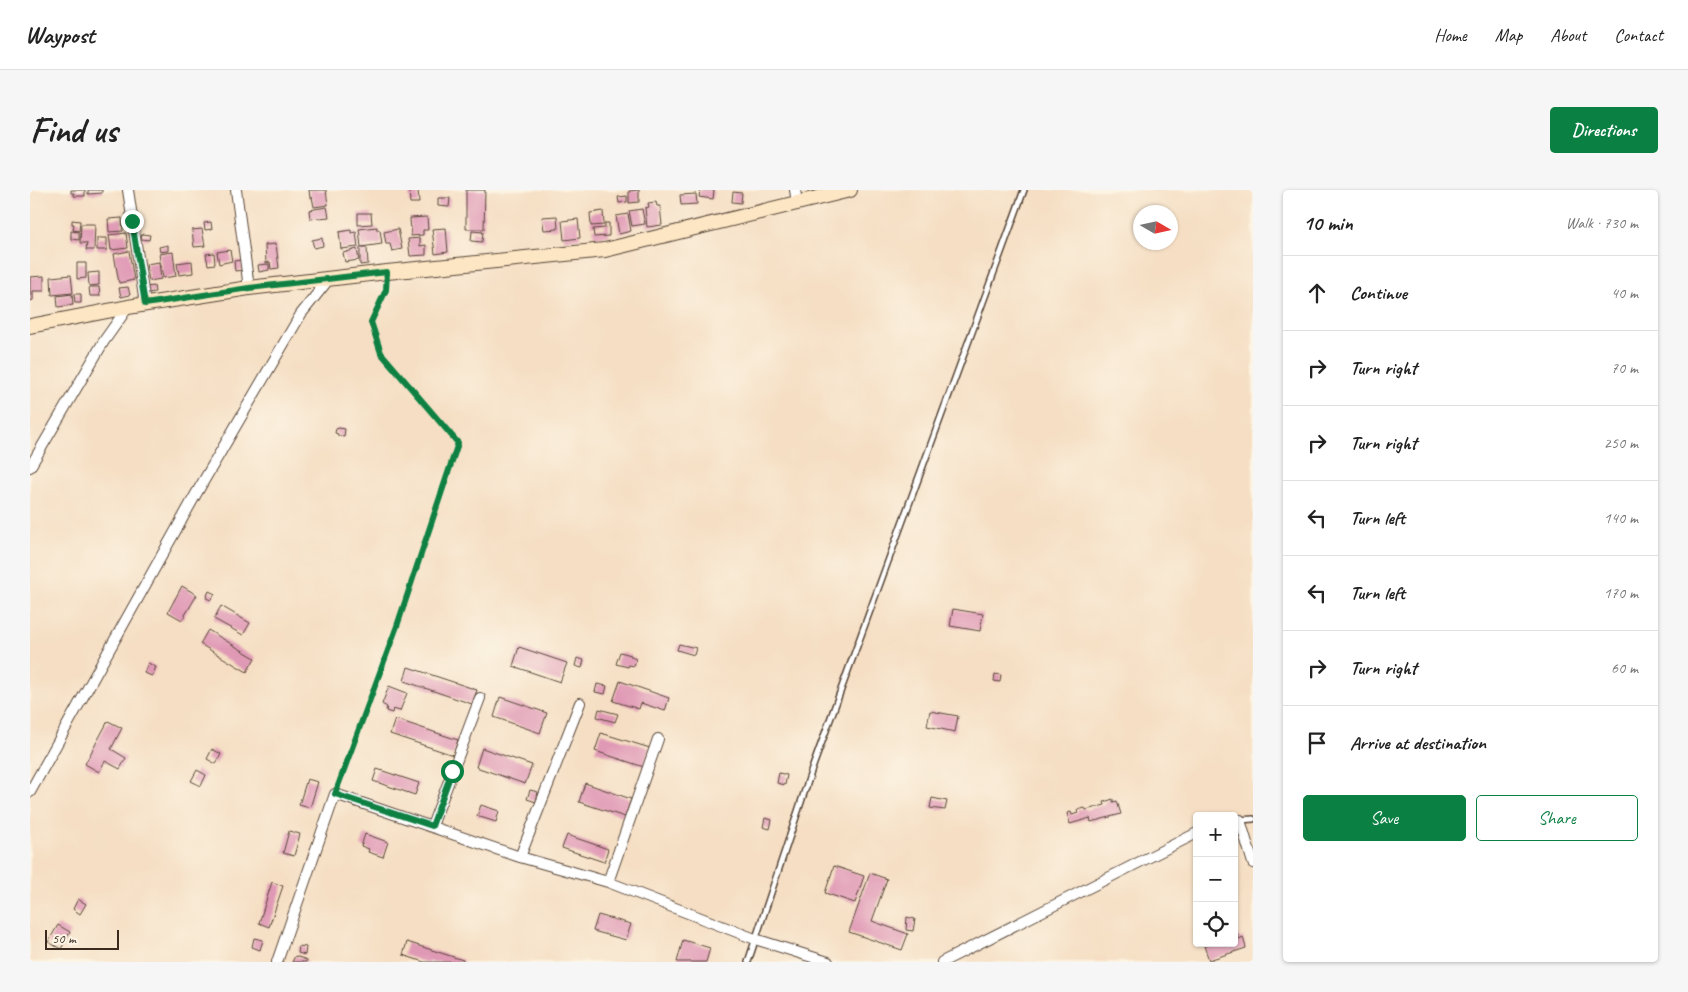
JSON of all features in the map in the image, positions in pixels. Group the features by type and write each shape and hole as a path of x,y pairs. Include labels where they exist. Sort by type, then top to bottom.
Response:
{"main road":[{"path":"30,326 145,304 249,288 605,250 796,196 850,190"}],"street":[{"path":"128,190 145,304"},
{"path":"236,190 249,288"},
{"path":"30,792 300,314 329,279"},
{"path":"30,467 104,341 128,307"},
{"path":"432,826 480,698"},
{"path":"520,857 580,703"},
{"path":"608,882 658,738"},
{"path":"277,962 335,794 520,857 608,882 755,940 828,962"},
{"path":"1238,823 1253,863"},
{"path":"942,962 1193,835"}],"lane":[{"path":"748,962 812,769 1024,190"},
{"path":"1238,820 1253,819"}],"path":[{"path":"335,794 397,626 458,443 381,353 371,322 386,290 387,272"}],"building":[{"path":"71,190 85,190 85,196 74,196"},
{"path":"88,190 102,190 102,193 88,194"},
{"path":"309,190 326,190 328,205 314,207"},
{"path":"409,190 418,190 419,203 410,203"},
{"path":"466,190 485,190 484,229 466,229"},
{"path":"639,190 639,202 629,203 629,191"},
{"path":"700,190 714,190 713,199 699,197"},
{"path":"733,192 742,193 741,203 732,202"},
{"path":"696,194 697,204 681,205 680,195"},
{"path":"627,196 627,202 619,203 618,197"},
{"path":"438,198 450,198 449,207 438,206"},
{"path":"656,202 657,206 660,206 662,225 647,227 645,208 649,207 648,203"},
{"path":"327,207 329,217 310,219 309,210"},
{"path":"642,209 645,224 632,226 629,211"},
{"path":"603,211 604,225 591,226 590,213"},
{"path":"358,213 371,213 372,224 358,225"},
{"path":"628,214 631,231 619,234 616,216"},
{"path":"557,216 558,229 544,230 542,217"},
{"path":"427,217 428,230 423,230 423,235 411,236 410,218"},
{"path":"122,218 123,231 109,232 108,219"},
{"path":"578,219 580,238 564,240 562,221"},
{"path":"72,220 80,221 79,231 73,230 74,224 72,224"},
{"path":"211,222 212,229 205,230 204,223"},
{"path":"605,223 609,223 609,236 594,237 593,229 605,228"},
{"path":"81,224 95,224 94,250 86,250 87,243 80,243"},
{"path":"377,227 377,230 380,230 382,244 361,247 359,229"},
{"path":"446,228 448,252 435,254 432,229"},
{"path":"202,229 205,246 194,247 192,230"},
{"path":"398,229 402,249 392,251 390,244 386,244 384,232"},
{"path":"351,230 351,233 356,232 358,247 341,249 339,232"},
{"path":"71,231 79,232 79,240 71,239"},
{"path":"472,231 483,232 482,242 471,241"},
{"path":"126,233 128,248 111,250 109,235"},
{"path":"142,234 150,235 149,240 141,239"},
{"path":"97,238 107,238 107,250 97,250"},
{"path":"322,238 323,246 314,248 312,240"},
{"path":"420,238 420,246 426,245 426,255 410,256 408,239"},
{"path":"276,244 279,268 271,269 270,262 266,263 265,245"},
{"path":"168,245 168,251 160,252 159,247"},
{"path":"360,248 367,248 368,264 360,265"},
{"path":"357,249 359,260 345,262 343,253"},
{"path":"230,250 232,261 219,264 217,252"},
{"path":"129,251 134,280 119,283 114,254"},
{"path":"173,252 176,276 163,278 159,254"},
{"path":"214,253 215,264 208,265 206,254"},
{"path":"242,260 243,270 235,271 234,261"},
{"path":"192,261 193,273 179,275 177,263"},
{"path":"159,262 161,279 149,281 146,264"},
{"path":"77,263 86,263 86,278 77,279"},
{"path":"269,264 269,270 259,272 258,265"},
{"path":"99,272 99,285 89,286 88,273"},
{"path":"71,275 73,293 52,295 51,277"},
{"path":"44,276 44,291 33,291 33,300 30,301 30,277"},
{"path":"154,286 155,292 146,293 145,287"},
{"path":"89,287 99,287 100,296 90,296"},
{"path":"128,287 130,295 121,297 119,288"},
{"path":"72,294 73,305 58,307 57,296"},
{"path":"74,294 81,294 81,303 75,303"},
{"path":"336,429 345,429 344,437 338,436 335,433"},
{"path":"182,586 197,595 182,620 168,612"},
{"path":"209,591 215,594 211,600 206,598"},
{"path":"221,606 250,623 243,635 214,619"},
{"path":"953,609 983,614 980,631 950,626"},
{"path":"208,630 255,658 247,672 200,644"},
{"path":"679,644 696,648 694,655 677,650"},
{"path":"519,647 567,663 560,682 513,666"},
{"path":"620,652 631,655 631,657 636,659 634,666 629,665 628,667 616,664"},
{"path":"577,658 584,660 582,668 575,666"},
{"path":"148,663 156,667 152,676 144,673"},
{"path":"408,667 477,690 472,704 404,681"},
{"path":"995,674 1001,675 1000,682 994,681"},
{"path":"620,681 669,698 665,711 641,703 639,709 613,701"},
{"path":"597,684 607,686 605,694 595,692"},
{"path":"389,686 407,693 400,711 393,709 392,713 386,711 387,707 382,704"},
{"path":"500,697 547,713 540,733 494,717"},
{"path":"599,709 618,714 615,722 597,717"},
{"path":"930,711 958,716 955,732 927,726"},
{"path":"395,719 458,740 453,755 390,734"},
{"path":"108,721 122,728 111,749 126,758 120,769 105,761 99,772 85,764"},
{"path":"601,733 650,748 644,767 595,751"},
{"path":"482,748 532,765 525,784 476,767"},
{"path":"212,749 221,754 216,764 207,759"},
{"path":"377,769 419,783 415,795 373,781"},
{"path":"197,770 206,775 201,786 191,781"},
{"path":"779,773 787,775 785,785 777,783"},
{"path":"307,779 318,782 310,808 299,805"},
{"path":"585,783 631,799 625,817 579,802"},
{"path":"530,790 538,792 536,802 527,799"},
{"path":"932,798 947,801 945,810 930,808"},
{"path":"1113,799 1113,802 1117,801 1121,814 1091,822 1090,818 1070,824 1067,813 1071,812 1072,815 1078,813 1077,810 1085,808 1086,810 1105,805 1104,802"},
{"path":"481,805 499,811 496,822 477,816"},
{"path":"765,818 772,820 770,829 763,827"},
{"path":"289,831 300,834 294,856 283,853"},
{"path":"365,834 388,842 383,857 368,852 369,849 361,846"},
{"path":"567,835 608,849 604,862 562,848"},
{"path":"834,866 864,876 855,903 825,893"},
{"path":"870,873 887,879 872,921 908,934 902,950 849,932"},
{"path":"272,882 283,886 269,927 259,923"},
{"path":"78,899 86,904 80,914 73,909"},
{"path":"598,915 631,924 626,940 593,931"},
{"path":"907,917 915,919 913,931 906,930"},
{"path":"58,925 70,932 61,949 48,942"},
{"path":"1238,935 1239,939 1243,937 1246,948 1209,960 1204,947 1238,947"},
{"path":"254,938 263,940 260,950 252,947"},
{"path":"683,940 710,948 706,962 677,962"},
{"path":"407,942 463,960 463,962 424,962 403,955"},
{"path":"299,946 306,947 305,955 298,953"},
{"path":"295,956 307,960 306,962 292,962"}],"route":[{"path":"132,221 145,304 249,288 387,272 386,290 371,322 381,353 458,443 397,626 335,794 432,826 452,771"}]}
